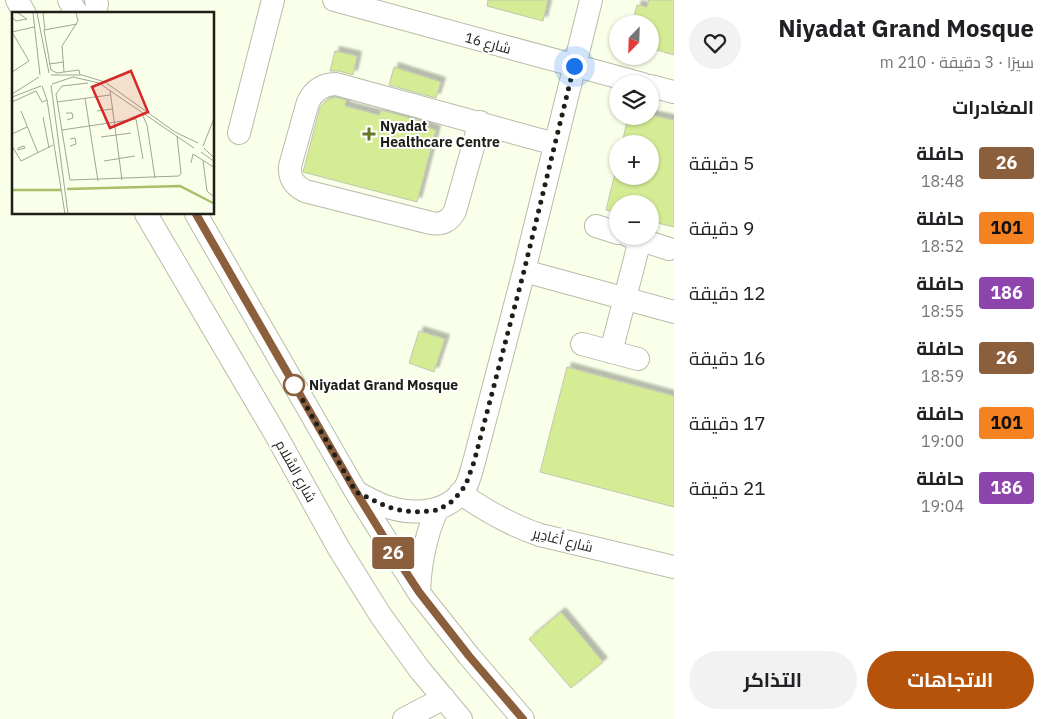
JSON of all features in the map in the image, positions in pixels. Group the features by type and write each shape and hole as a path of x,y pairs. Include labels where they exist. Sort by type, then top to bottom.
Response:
{"street":[{"path":"17,0 24,12"},
{"path":"69,0 76,12"},
{"path":"239,133 273,0"},
{"name":"شارع 16","path":"334,0 609,75"},
{"path":"356,492 388,507 404,511 421,512 438,510 451,502 466,484 474,462 524,271 591,0"},
{"path":"480,122 455,211 450,219 444,223 431,223 305,192 294,184 290,173 290,166 311,95 329,84 336,84 480,122 556,144"},
{"path":"659,88 674,92"},
{"name":"شارع السَّلام","path":"147,215 276,435 338,547 381,616 420,670 461,719"},
{"path":"197,215 356,492 419,592 469,656 523,719"},
{"path":"596,226 609,230"},
{"path":"611,352 625,299 633,245"},
{"path":"656,245 669,249"},
{"path":"524,271 674,312"},
{"path":"582,344 638,359"},
{"name":"شارع أَغادِير","path":"460,493 498,518 521,529 674,567"},
{"path":"419,592 423,550 429,529 438,510"},
{"path":"404,719 444,698"}],"building":[{"path":"488,0 548,0 543,21 487,6"},
{"path":"649,0 674,0 674,55 659,51 659,15 634,15 637,5 647,7"},
{"path":"335,51 357,56 353,75 339,71 330,71"},
{"path":"394,67 441,82 436,98 389,85"},
{"path":"335,97 346,100 345,106 379,115 381,110 428,123 427,127 436,130 417,202 303,172 320,107 327,100"},
{"path":"659,117 674,120 674,227 659,223 659,195 610,195 612,185 659,185 659,135 624,135 626,125 659,125"},
{"path":"609,198 609,211 606,210"},
{"path":"419,331 445,339 434,372 409,363"},
{"path":"567,367 674,396 674,507 540,472"},
{"path":"561,612 603,662 571,688 529,639"}],"bus line":[{"name":"26","path":"197,215 356,492 398,560 419,592 469,656 523,719"}],"place":[{"name":"Nyadat Healthcare Centre","path":"369,134"},
{"name":"Niyadat Grand Mosque","path":"294,385"}],"route":[{"path":"294,385 356,492 388,507 404,511 421,512 438,510 451,502 460,493 466,484 474,462 524,271 574,66"}]}
